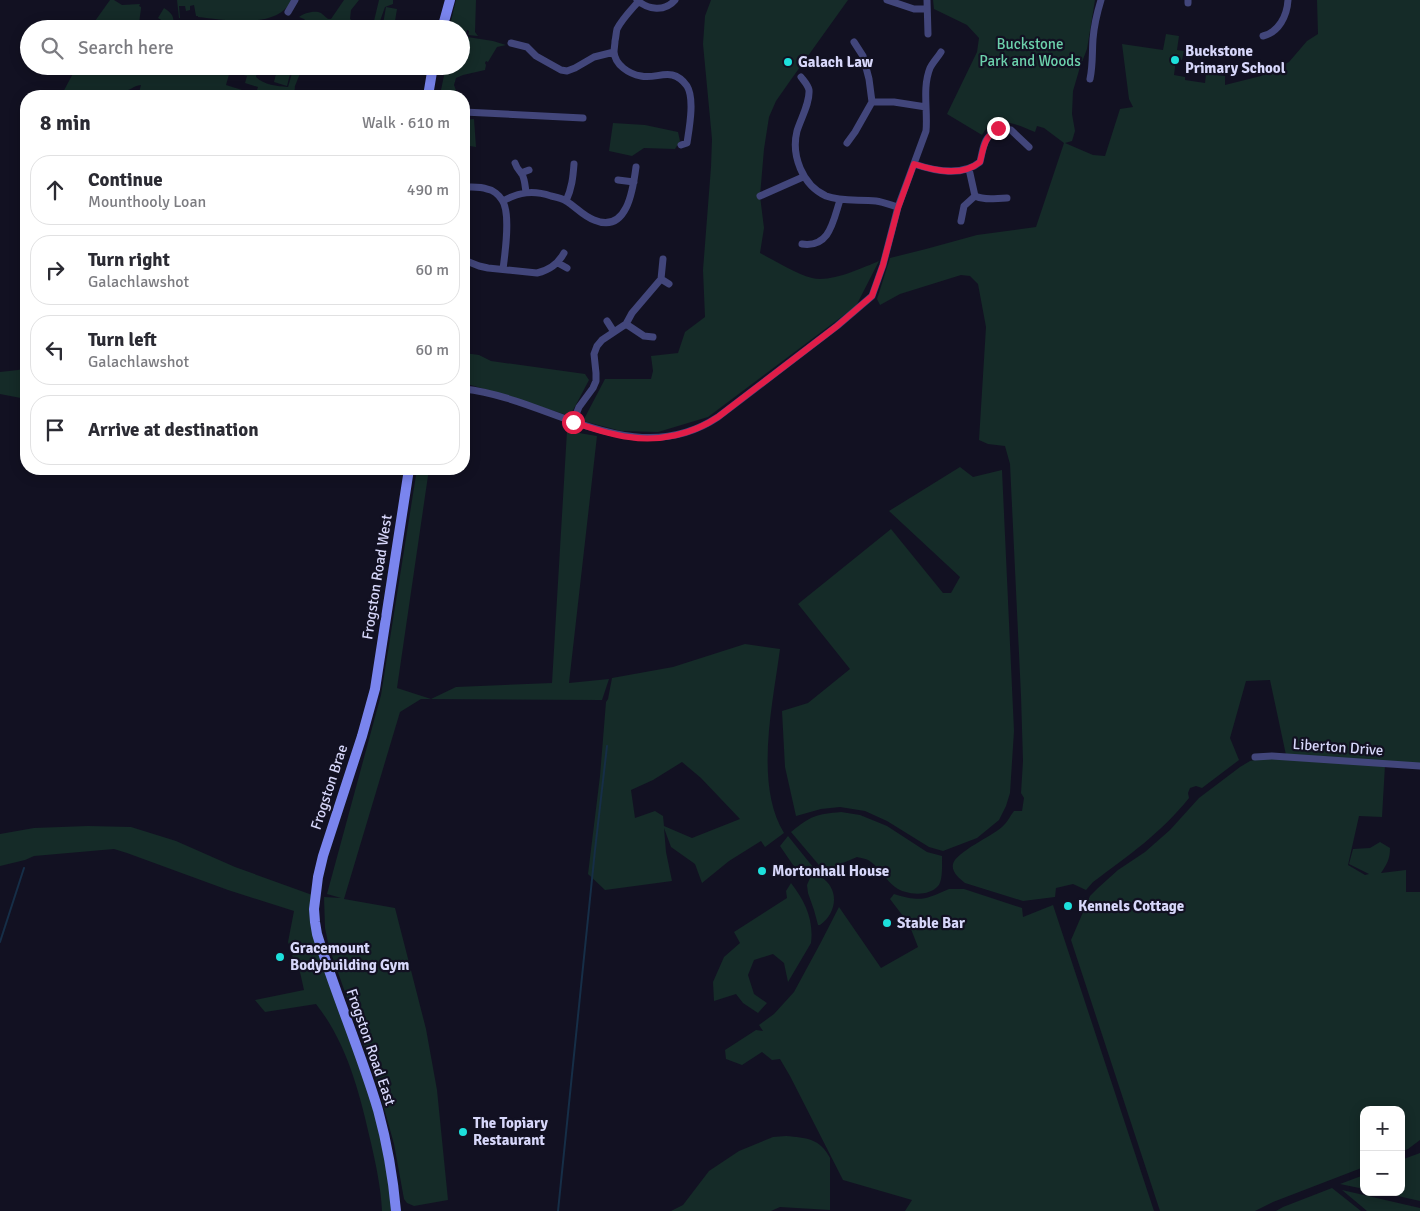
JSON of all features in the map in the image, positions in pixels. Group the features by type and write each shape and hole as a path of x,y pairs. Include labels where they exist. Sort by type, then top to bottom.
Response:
{"main road":[{"path":"444,20 450,0"},
{"path":"429,90 432,75"},
{"name":"Frogston Road West","path":"375,689 408,475"},
{"name":"Frogston Brae","path":"315,896 323,856 360,744 375,689"},
{"name":"Frogston Road East","path":"315,896 317,934 378,1110 390,1166 396,1211"}],"street":[{"path":"288,12 295,0"},
{"path":"675,0 667,8 645,6 638,1 617,30 614,52 616,60 621,66 632,73 642,76 671,75 679,79 687,87 690,106 688,143 681,145"},
{"path":"887,0 914,9 927,10"},
{"path":"927,0 928,34"},
{"path":"1089,80 1092,68 1092,40 1100,0"},
{"path":"1263,36 1279,26 1285,16 1288,0"},
{"path":"511,42 527,47 536,56 561,70 567,71 594,57 614,52"},
{"path":"847,143 872,102 863,56 854,42"},
{"path":"470,390 492,395 573,422 620,435 644,438 669,436 706,426 837,326 872,296 883,265 898,208 926,131 926,86 930,68 941,52"},
{"path":"801,77 809,91 795,144 796,157 803,177 825,195 840,200 878,202 898,208"},
{"path":"872,102 894,102 926,107"},
{"path":"470,112 583,118"},
{"path":"914,164 938,170 969,170 980,162 985,140 998,128 1011,130 1029,147"},
{"path":"515,163 524,180 526,192"},
{"path":"566,200 573,180 571,168"},
{"path":"503,201 518,193 542,193 566,200 582,215 594,221 612,222 624,212 634,182 636,168"},
{"path":"521,173 529,170"},
{"path":"969,170 975,196"},
{"path":"760,196 803,177"},
{"path":"618,180 634,182"},
{"path":"470,187 486,188 497,194 503,201 507,236 503,269"},
{"path":"975,196 990,199 1007,198"},
{"path":"961,221 964,206 975,196"},
{"path":"802,244 810,245 820,241 829,234 840,200"},
{"path":"470,262 480,266 537,273 545,271 558,263 564,253"},
{"path":"573,422 579,407 595,384 594,354 597,346 602,340 626,324 632,313 661,279 663,259"},
{"path":"558,263 567,268"},
{"path":"661,279 669,284"},
{"path":"607,321 614,332"},
{"path":"626,324 644,336 652,337"},
{"name":"Liberton Drive","path":"1255,757 1272,756 1420,766"}],"green space":[{"path":"110,0 114,0 122,5 140,4 139,6 141,7 139,20 96,20"},
{"path":"177,0 292,0 285,9 275,16 263,19 222,20 198,17 196,16 194,5 190,6 190,10 186,11 185,6 179,6 179,18"},
{"path":"344,0 359,0 351,10 352,20 305,20 299,17 307,13 316,12 331,19"},
{"path":"379,0 393,0 393,4 385,7 380,20 374,20"},
{"path":"456,0 476,0 475,32 478,36 470,35 470,20 451,20"},
{"path":"711,0 848,0 776,101 769,117 760,196 764,228 760,253 799,274 819,279 837,277 879,261 856,306 708,417 658,432 621,431 583,421 605,379 651,379 653,371 651,356 678,353 685,332 705,317 703,270 712,139 703,44 705,16"},
{"name":"Buckstone Park and Woods","path":"933,0 1095,0 1087,49 1073,91 1072,114 1075,131 1072,141 1065,143 1093,155 1105,156 1120,109 1133,107 1129,99 1122,44 1163,50 1166,34 1179,36 1177,50 1184,51 1182,60 1176,59 1174,75 1185,77 1185,80 1205,83 1206,74 1225,76 1225,85 1261,76 1289,62 1307,41 1318,34 1317,0 1420,0 1420,764 1286,755 1270,680 1246,681 1230,738 1239,760 1202,788 1196,786 1190,788 1189,798 1167,822 1144,843 1093,882 1086,890 1073,884 1056,888 1055,897 1023,901 965,883 958,877 953,867 956,859 967,849 1002,827 1014,811 1022,811 1024,798 1021,793 1023,761 1021,696 1010,464 1005,446 988,444 979,440 986,327 978,284 970,276 961,275 900,294 880,305 877,299 890,258 977,235 1036,227 1064,143 1044,128 1037,126 1035,132 1007,122 990,125 982,135 947,114 977,52 979,38 967,25 934,9"},
{"path":"386,7 397,9 395,20 384,20"},
{"path":"164,8 174,20 161,20 158,18"},
{"path":"470,37 506,45 497,47 488,62 486,61 485,70 470,73"},
{"path":"72,75 229,75 226,85 242,90 140,90 141,85 128,90 64,90"},
{"path":"244,75 256,75 256,77 263,82 288,87 291,75 299,75 295,90 257,90 258,87 245,83 247,76"},
{"path":"276,75 290,75 287,86 274,82"},
{"path":"444,75 463,75 456,78 454,85 456,90 441,90"},
{"path":"470,119 474,119 476,147 470,146"},
{"path":"613,123 645,125 678,132 680,141 675,149 644,148 632,156 609,151"},
{"path":"470,354 479,355 491,361 585,374 589,380 570,416 471,385"},
{"path":"20,370 20,398 0,394 0,372"},
{"path":"567,431 597,436 569,683 609,679 602,700 421,699 400,712 344,899 395,908 426,1029 437,1090 448,1200 414,1206 407,1203 404,1199 394,1144 377,1083 329,947 325,928 324,897 341,898 327,894 381,695 416,475 428,475 397,688 431,699 456,687 552,683"},
{"path":"960,467 973,477 1002,470 1014,731 1010,793 1006,806 999,820 977,838 943,851 929,847 887,821 865,811 840,807 821,809 796,816 785,767 782,711 808,703 850,669 798,604 891,529 943,593 951,593 960,577 889,511"},
{"path":"745,644 780,649 770,718 768,767 770,791 775,813 784,833 765,847 761,841 729,861 702,883 695,864 671,847 664,828 666,852 672,881 605,890 588,874 600,776 606,702 612,678 673,667","holes":["682,762 701,778 740,819 692,838 664,826 663,816 655,811 635,818 631,790 653,780"]},
{"path":"1263,758 1385,765 1382,817 1359,816 1348,865 1365,875 1369,874 1349,864 1353,849 1370,848 1380,842 1390,848 1388,861 1381,873 1406,870 1406,892 1420,892 1420,1140 1405,1150 1405,1106 1360,1106 1360,1169 1273,1202 1255,1211 1160,1211 1071,940 1090,896 1098,888 1170,830 1199,798 1250,761"},
{"path":"841,812 860,815 887,826 927,852 942,856 940,884 929,892 917,894 905,892 892,884 870,861 857,857 824,871 791,832 803,822 814,817"},
{"path":"131,827 176,841 235,867 315,896 315,922 378,1110 396,1211 382,1211 376,1168 357,1088 344,1052 327,1019 316,1004 265,1012 255,1000 304,990 300,972 293,960 288,942 294,911 228,890 114,849 34,856 0,866 0,834 34,828"},
{"path":"788,836 827,882 834,894 833,908 826,920 820,925 818,925 808,893 807,885 810,878 793,865 780,846"},
{"path":"791,883 807,911 812,935 811,943 788,982 784,963 773,954 754,960 748,975 754,994 767,1003 758,1013 743,1003 736,994 714,1001 713,982 724,957 740,943 734,932 787,898 786,891"},
{"path":"949,889 964,889 1022,908 1023,917 1053,905 1154,1211 905,1211 912,1200 843,1180 780,1059 772,1060 762,1052 742,1065 726,1059 725,1050 756,1030 763,1031 759,1025 774,1014 794,992 839,907 881,968 918,947 909,924 890,899 894,894 922,899"},
{"path":"786,1136 812,1140 826,1151 830,1158 830,1210 780,1207 771,1211 671,1211 683,1205 709,1171 739,1151 773,1137"},
{"path":"1420,1153 1420,1201 1398,1196 1405,1196 1405,1159"},
{"path":"1360,1176 1360,1188 1340,1184"},
{"path":"1332,1188 1361,1211 1276,1211 1283,1207"},
{"path":"1342,1190 1360,1194 1360,1196 1368,1196 1420,1208 1420,1211 1367,1211"}],"waterway":[{"path":"558,1211 607,746"},
{"path":"0,942 24,868"}],"place":[{"name":"Buckstone Primary School","path":"1175,60"},
{"name":"Galach Law","path":"788,62"},
{"name":"Mortonhall House","path":"762,871"},
{"name":"Kennels Cottage","path":"1068,906"},
{"name":"Stable Bar","path":"887,923"},
{"name":"Gracemount Bodybuilding Gym","path":"280,957"},
{"name":"The Topiary Restaurant","path":"463,1132"}],"route":[{"path":"573,422 630,438 669,436 706,426 837,326 872,296 883,265 898,208 914,164 938,170 969,170 980,162 985,140 998,128"}]}
